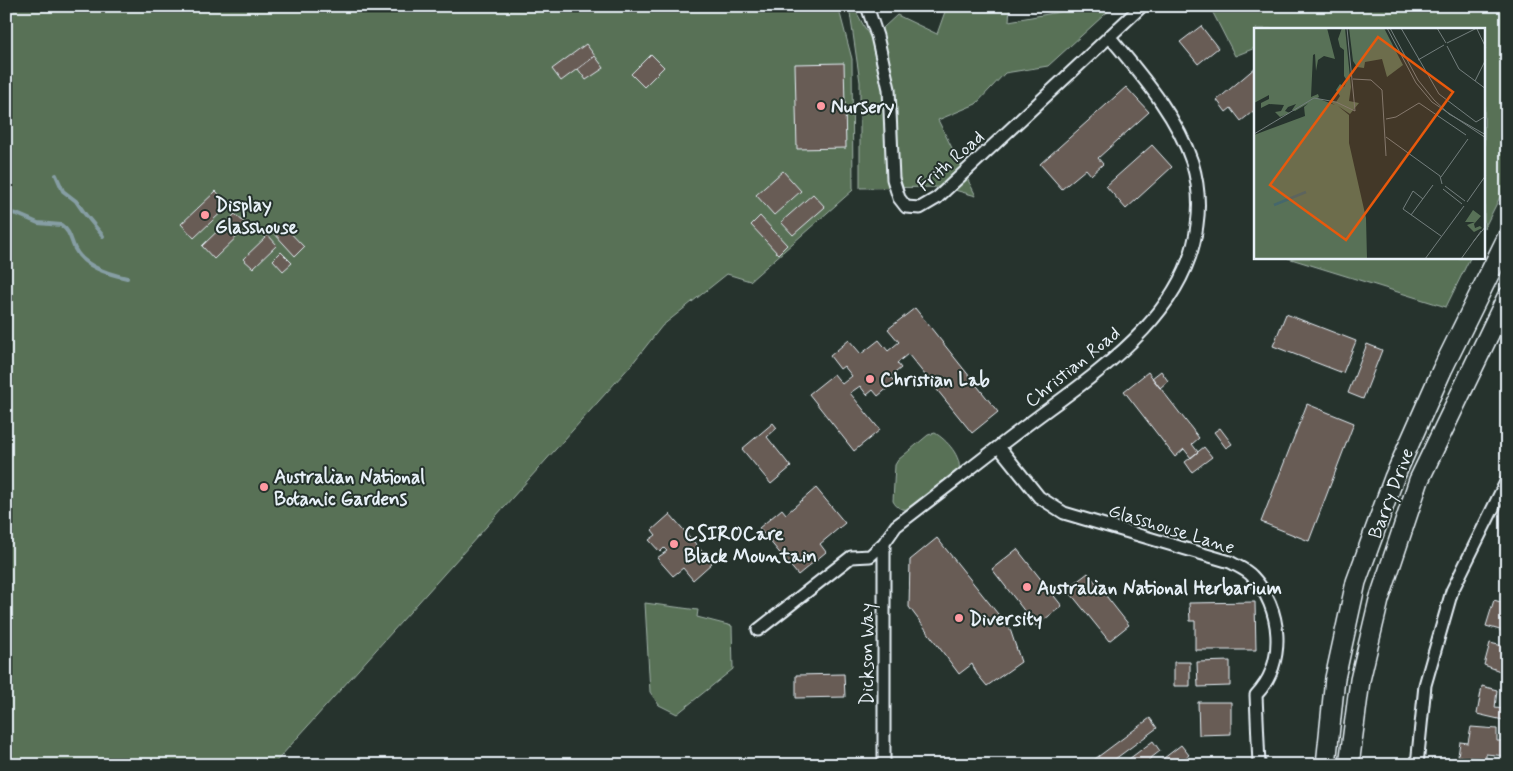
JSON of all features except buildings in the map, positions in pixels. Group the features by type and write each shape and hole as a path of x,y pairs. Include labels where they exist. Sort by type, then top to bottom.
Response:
{"main road":[{"name":"Barry Drive","path":"1326,765 1335,678 1356,582 1394,478 1442,370 1507,238"},
{"name":"Barry Drive","path":"1349,765 1360,680 1379,600 1419,480 1507,297"}],"street":[{"name":"Frith Road","path":"867,6 878,36 889,89 893,179 899,198 906,207 920,208 937,198 1142,6"},
{"name":"Christian Road","path":"758,630 851,557 870,556 884,543 896,526 1120,353 1162,309 1177,288 1188,265 1196,240 1199,214 1198,188 1192,163 1183,139 1152,90 1109,36"},
{"name":"Glasshouse Lane","path":"999,447 1039,497 1064,513 1230,562 1251,574 1256,580 1274,613 1277,643 1271,673 1264,686 1256,695 1259,765"},
{"path":"1417,765 1425,685 1452,591 1507,480"},
{"name":"Dickson Way","path":"884,543 884,765"}],"green space":[{"name":"Australian National Botanic Gardens","path":"6,6 838,6 852,59 853,190 750,281 727,274 662,326 632,364 273,765 6,765"},
{"path":"849,6 853,6 871,39 897,15 937,34 947,6 1010,6 1009,21 1070,10 1072,6 1114,6 1048,66 1005,73 976,104 938,120 976,196 944,187 860,188 860,82"},
{"path":"1212,6 1507,6 1507,183 1486,225 1486,28 1254,28 1254,48 1235,56 1211,9"},
{"path":"1291,259 1470,259 1446,307"},
{"path":"935,433 953,449 958,460 959,471 911,509 896,506 893,501 895,465 898,460 928,435"},
{"path":"645,603 698,610 697,617 732,626 733,669 677,714 659,705 650,692"}],"waterway":[{"path":"56,175 63,191 76,201 103,236"},
{"path":"6,212 17,214 38,223 61,225 69,233 75,249 84,261 97,269 127,278"}],"place":[{"name":"Nursery","path":"821,106"},
{"name":"Display Glasshouse","path":"205,215"},
{"name":"Christian Lab","path":"870,379"},
{"name":"Australian National Botanic Gardens","path":"264,487"},
{"name":"CSIROCare Black Mountain","path":"674,544"},
{"name":"Australian National Herbarium","path":"1027,587"},
{"name":"Diversity","path":"959,618"}]}
